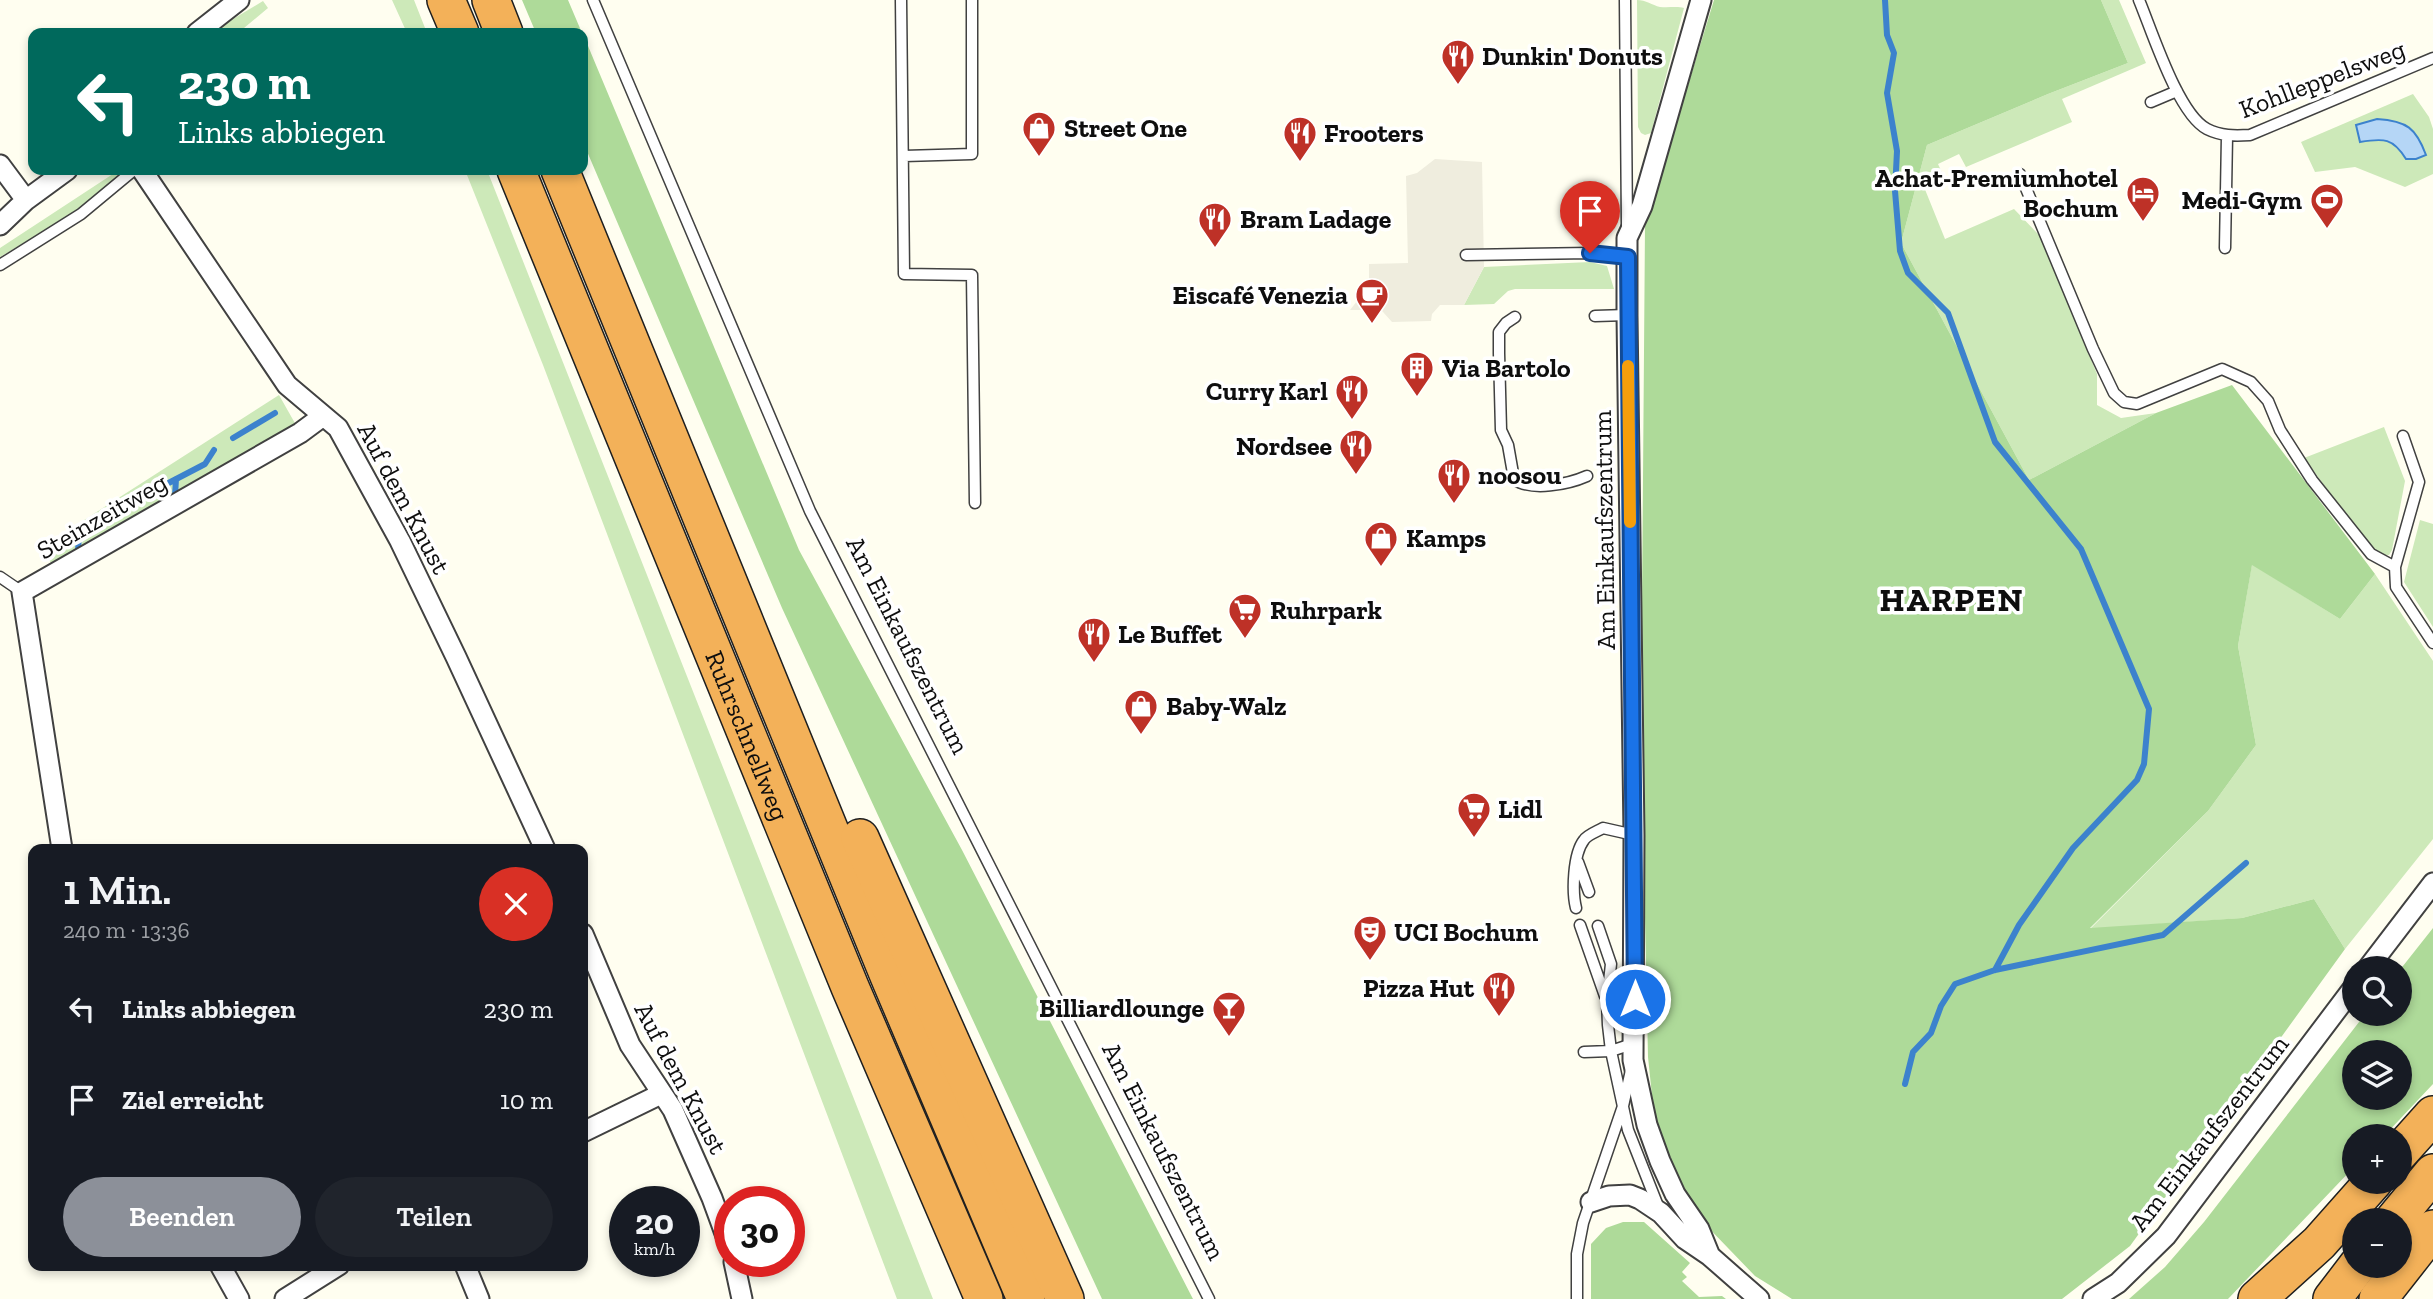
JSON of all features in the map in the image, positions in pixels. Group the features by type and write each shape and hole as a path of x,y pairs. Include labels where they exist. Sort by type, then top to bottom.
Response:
{"highway":[{"path":"446,0 458,28"},
{"path":"491,0 502,28"},
{"name":"Ruhrschnellweg","path":"518,175 850,987 984,1299"},
{"name":"Ruhrschnellweg","path":"562,175 889,976 1026,1299"},
{"path":"715,550 830,770 1065,1299"},
{"path":"2412,1138 2433,1115"},
{"path":"2404,1208 2433,1172"},
{"path":"2257,1299 2319,1243 2362,1194"},
{"path":"2378,1299 2433,1229"},
{"path":"954,1232 974,1299"},
{"path":"2282,1299 2319,1243"},
{"path":"2408,1299 2433,1264"},
{"path":"2332,1299 2348,1278"}],"street":[{"path":"203,28 239,0"},
{"path":"1627,247 1642,206 1701,0"},
{"path":"0,165 26,200"},
{"path":"0,225 26,200 60,175"},
{"name":"Auf dem Knust","path":"145,175 287,386 338,428 400,541 543,844"},
{"name":"Am Einkaufszentrum","path":"1627,247 1634,1051 1647,1125 1669,1180 1699,1229 1714,1266"},
{"name":"Steinzeitweg","path":"61,844 22,592 300,433 323,416"},
{"path":"2377,956 2433,883"},
{"name":"Auf dem Knust","path":"588,946 630,1045 673,1110 714,1203"},
{"name":"Am Einkaufszentrum","path":"2093,1299 2118,1283 2166,1236 2342,1002"},
{"path":"588,1130 661,1094"},
{"path":"1591,1202 1609,1196 1645,1194"},
{"name":"Am Einkaufszentrum","path":"1645,1194 1685,1239 1714,1266 1759,1299"},
{"path":"223,1271 239,1299"},
{"path":"285,1299 329,1271"},
{"path":"467,1271 479,1299"},
{"path":"737,1277 742,1299"}],"lane":[{"name":"Am Einkaufszentrum","path":"593,0 810,511 1209,1299"},
{"path":"901,0 904,274 972,275 975,503"},
{"path":"904,156 972,154 972,0"},
{"name":"Am Einkaufszentrum","path":"1625,0 1627,247"},
{"name":"Kohlleppelsweg","path":"2139,0 2183,106 2204,128 2227,136 2250,135 2433,58"},
{"path":"2151,102 2178,91"},
{"path":"2225,247 2227,136"},
{"path":"2020,174 2114,393 2124,402 2137,404 2222,369 2251,382 2268,401 2280,430 2312,481 2371,554 2395,567"},
{"path":"0,265 81,214 128,175"},
{"path":"1466,256 1590,253 1627,247"},
{"path":"1595,316 1627,315"},
{"path":"1515,317 1499,332 1501,430 1508,445 1514,479 1528,485 1569,484 1587,476"},
{"path":"2403,436 2419,482 2395,567 2396,587 2433,643"},
{"path":"0,577 22,592"},
{"path":"1576,908 1573,890 1577,858 1584,839 1603,828 1634,835"},
{"path":"1577,858 1589,892"},
{"path":"1580,925 1606,1000"},
{"path":"1598,926 1611,964 1606,1000 1611,1051 1645,1194 1669,1180"},
{"name":"Am Einkaufszentrum","path":"1577,1299 1577,1254 1583,1223 1623,1106 1634,1051"},
{"path":"1584,1052 1634,1051"}],"green space":[{"path":"392,0 414,0 425,28 405,28"},
{"path":"522,0 568,0 580,28 534,28"},
{"path":"1637,0 1660,7 1684,8 1651,133 1645,135 1638,127"},
{"path":"1714,0 2101,0 2128,63 1927,145 1901,243 2029,480 2156,413 2232,385 2375,574 2340,619 2252,565 2238,646 2256,745 2208,811 2090,928 2242,918 2314,899 2345,949 2130,1246 2062,1299 1792,1299 1755,1276 1701,1220 1670,1164 1654,1115 1648,1057 1641,731 1645,226"},
{"path":"2101,0 2119,0 2146,63 2062,99 2072,122 1966,167 1959,154 1938,164 1944,177 1924,187 1945,239 2014,209 2040,236 2097,374 2097,405 2121,418 2156,413 2029,480 1901,243 1927,145 2128,63"},
{"path":"263,1 268,8 244,28 220,28"},
{"path":"588,46 799,550 962,850 1193,1299 1102,1299 782,608 588,154"},
{"path":"2413,94 2429,117 2433,129 2433,174 2405,187 2355,167 2315,172 2301,142"},
{"path":"111,175 118,175 80,209 48,229 0,257 0,248"},
{"path":"467,175 489,175 933,1299 897,1299 543,365"},
{"path":"1590,262 1607,266 1614,289 1515,289 1508,291 1494,304 1464,305 1484,267"},
{"path":"279,395 296,425 52,565 42,547"},
{"path":"2384,427 2405,481 2389,555 2376,551 2304,458"},
{"path":"2420,520 2433,524 2433,627 2404,582"},
{"path":"2252,564 2340,619 2375,574 2433,661 2433,839 2345,949 2314,899 2242,918 2090,929 2208,811 2256,745 2238,646"},
{"path":"2433,928 2433,1084 2412,1106 2412,1040 2345,1040 2356,1026 2412,1026 2411,956"},
{"path":"2342,1044 2342,1110 2408,1110 2395,1124 2342,1124 2342,1180 2228,1299 2129,1299 2165,1267 2204,1222"},
{"path":"1623,1222 1644,1222 1690,1263 1682,1272 1687,1277 1682,1281 1699,1297 1722,1296 1726,1299 1591,1299 1591,1244 1606,1228"}],"shaded area":[{"path":"1435,159 1482,162 1484,267 1464,305 1440,305 1432,314 1431,321 1392,322 1375,303 1368,310 1350,310 1372,282 1369,280 1369,264 1408,263 1406,176 1417,173"}],"water":[{"path":"2377,119 2396,122 2409,128 2418,138 2426,155 2406,159 2397,147 2387,141 2360,142 2356,125"}],"waterway":[{"path":"1885,0 1887,35 1894,53 1887,93 1897,151 1895,191 1900,251 1908,273 1948,313 1995,442 2081,549 2149,709 2144,764 2137,780 2073,848 2019,925 1995,970"},
{"path":"233,438 275,413"},
{"path":"157,489 205,464 214,450"},
{"path":"175,496 176,479"},
{"path":"47,556 79,533 130,503"},
{"path":"78,551 79,533"},
{"path":"1905,1084 1913,1052 1931,1033 1941,1006 1955,984 1995,970 2163,935 2246,863"}],"slow traffic":[{"path":"1628,366 1630,522"}],"place":[{"name":"Dunkin' Donuts","path":"1458,86"},
{"name":"Street One","path":"1039,158"},
{"name":"Frooters","path":"1300,163"},
{"name":"Achat-Premiumhotel Bochum","path":"2143,223"},
{"name":"Medi-Gym","path":"2327,230"},
{"name":"Bram Ladage","path":"1215,249"},
{"name":"Eiscafé Venezia","path":"1372,325"},
{"name":"Via Bartolo","path":"1417,398"},
{"name":"Curry Karl","path":"1352,421"},
{"name":"Nordsee","path":"1356,476"},
{"name":"noosou","path":"1454,505"},
{"name":"Kamps","path":"1381,568"},
{"name":"Ruhrpark","path":"1245,640"},
{"name":"Le Buffet","path":"1094,664"},
{"name":"Baby-Walz","path":"1141,736"},
{"name":"Lidl","path":"1474,839"},
{"name":"UCI Bochum","path":"1370,962"},
{"name":"Pizza Hut","path":"1499,1018"},
{"name":"Billiardlounge","path":"1229,1038"}],"district":[{"name":"HARPEN","path":"1952,599"}],"route":[{"path":"1590,253 1628,257 1635,999"}]}
